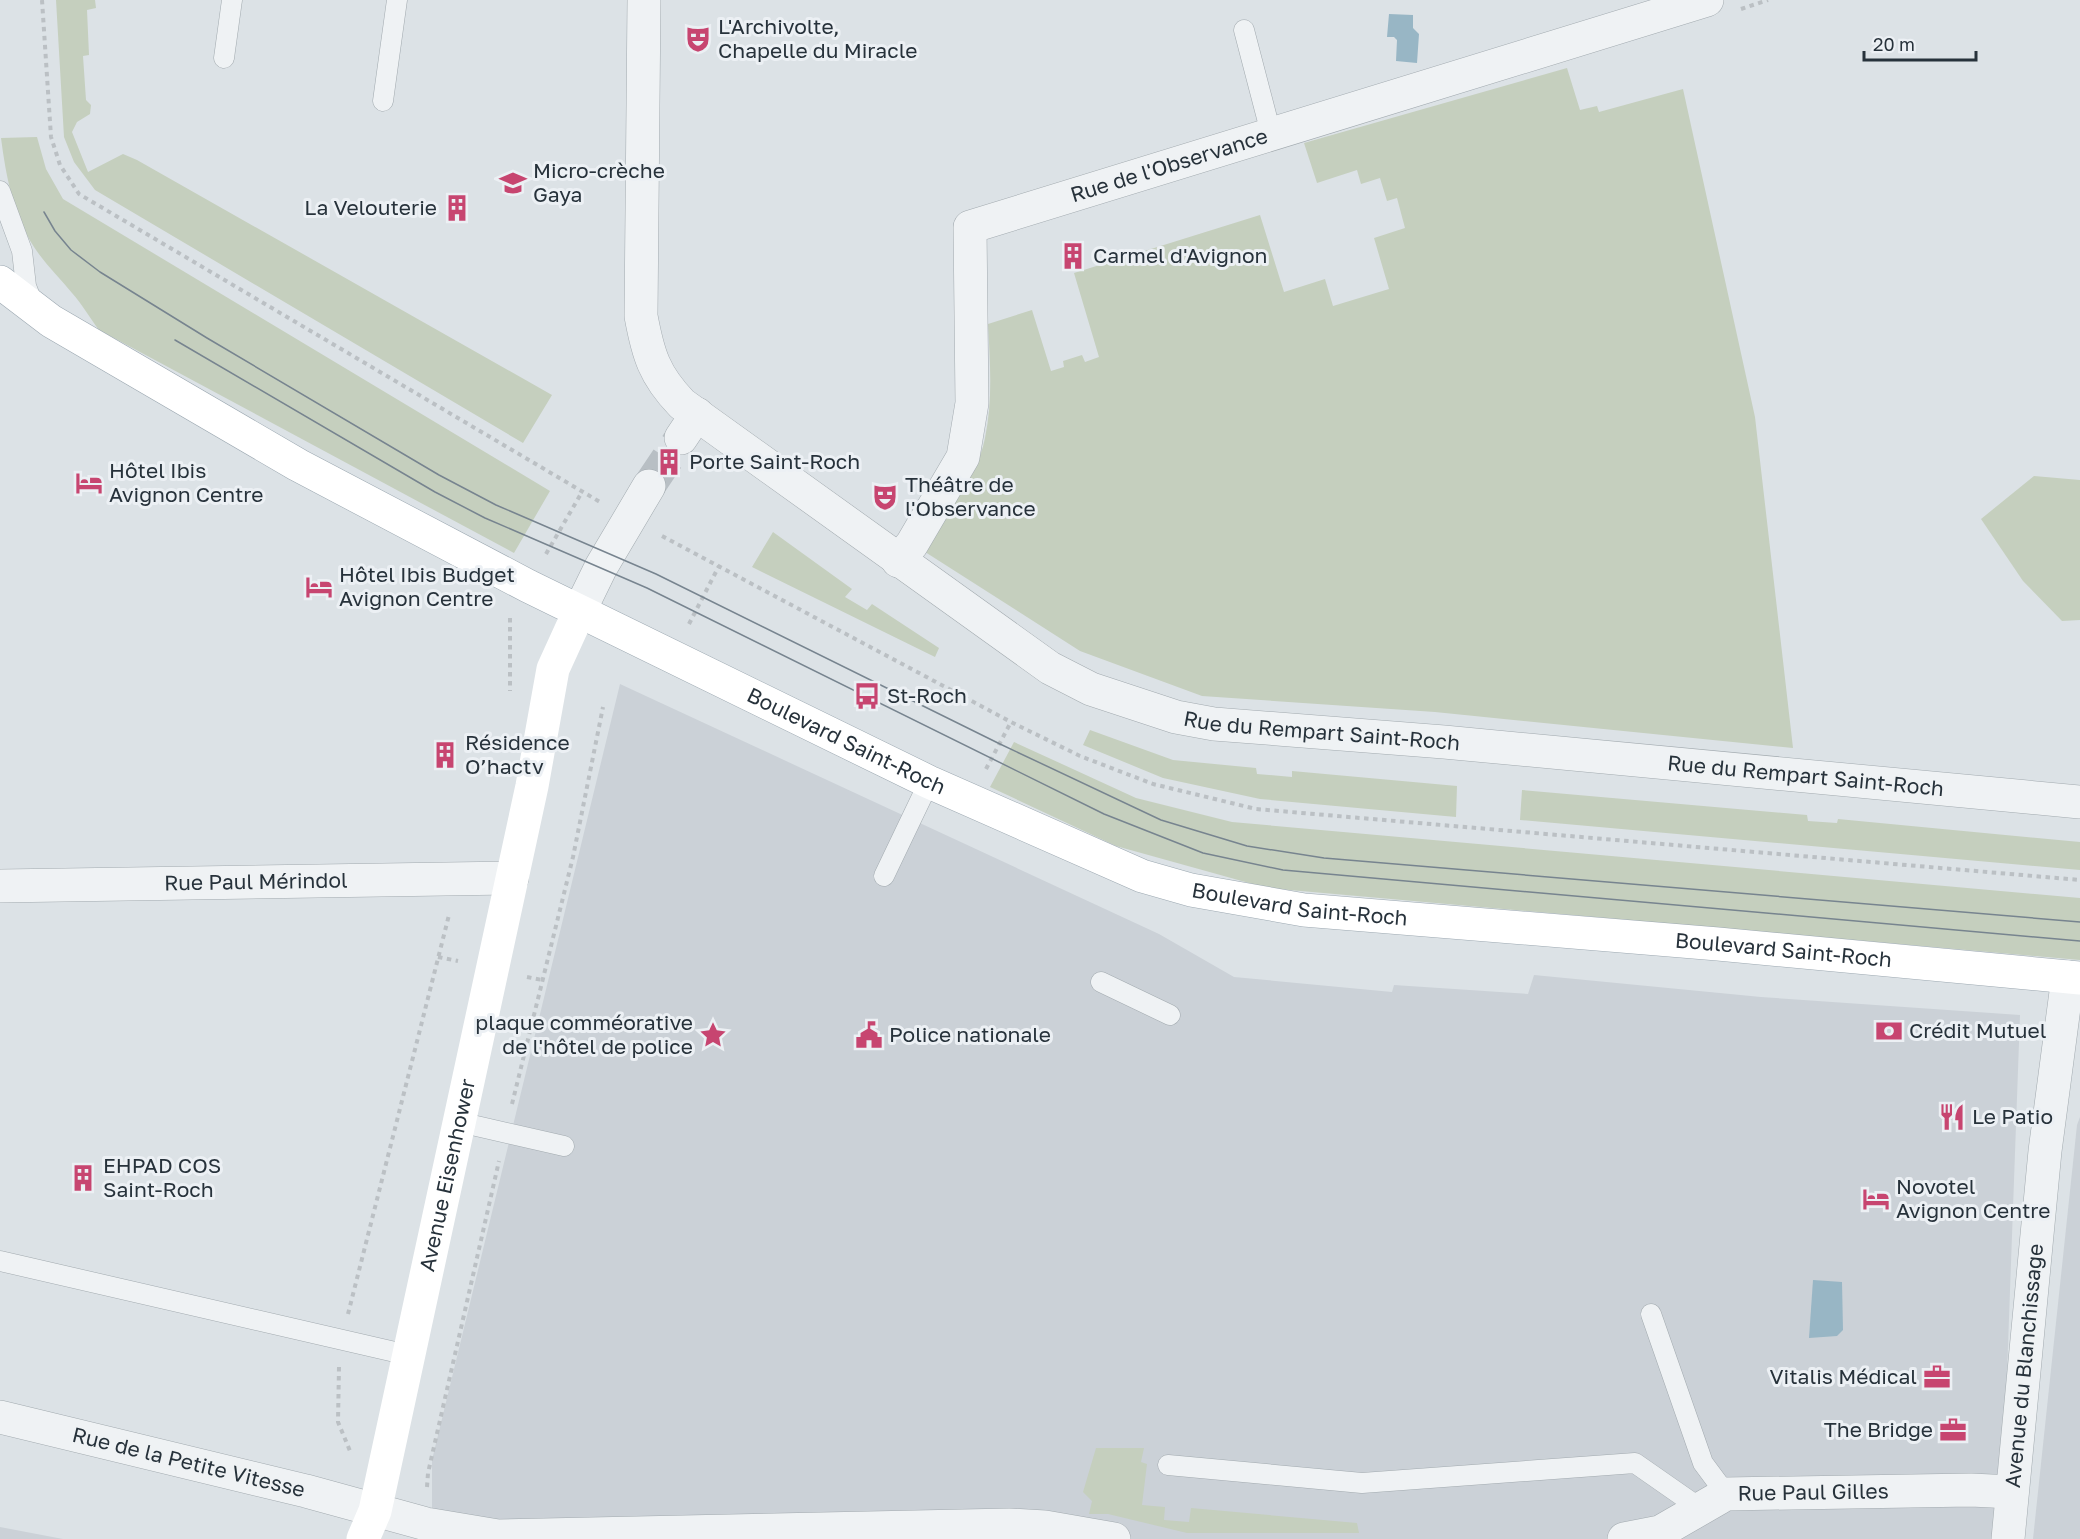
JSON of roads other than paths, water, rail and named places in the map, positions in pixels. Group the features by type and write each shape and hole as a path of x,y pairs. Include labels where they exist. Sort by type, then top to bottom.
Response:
{"main road":[{"name":"Boulevard Saint-Roch","path":"0,282 37,312 298,465 579,612 929,782 1142,876 1247,901 1304,910 1718,944 2074,978"},
{"name":"Avenue Eisenhower","path":"372,1530 532,786 546,699 553,669 579,612"}],"street":[{"name":"Rue du Rempart Saint-Roch","path":"644,0 641,316 648,355 664,386 689,426 898,561 1050,668 1091,689 1176,717 1214,724 1550,752 2080,802"},
{"name":"Rue de l'Observance","path":"898,561 912,544 963,457 972,403 970,227 1275,133 1721,5"},
{"path":"579,612 601,567 649,486"},
{"name":"Rue Paul Mérindol","path":"0,886 512,878"},
{"name":"Avenue du Blanchissage","path":"2008,1539 2012,1492 2049,1209 2074,978"},
{"name":"Rue de la Petite Vitesse","path":"0,1417 337,1500 372,1530"},
{"name":"Rue Paul Gilles","path":"1624,1539 1660,1532 1714,1501 1971,1490 2012,1492"},
{"path":"372,1530 426,1524 498,1536 965,1525 1045,1527 1114,1539"}],"lane":[{"path":"224,58 232,0"},
{"path":"383,100 397,0"},
{"path":"1244,30 1268,122 1275,133"},
{"path":"0,190 22,252 26,286 37,312"},
{"path":"884,876 929,782"},
{"path":"1101,982 1170,1015"},
{"path":"459,1122 564,1146"},
{"path":"0,1261 408,1355"},
{"path":"1651,1314 1714,1501"},
{"path":"1168,1465 1362,1483 1635,1463 1714,1501"}],"water":[{"path":"1389,14 1413,15 1413,28 1419,34 1417,63 1396,61 1397,40 1394,37 1387,37"},
{"path":"1813,1280 1842,1282 1843,1330 1837,1336 1809,1338"}],"tunnel":[{"path":"649,486 681,438"}],"tram line":[{"path":"44,212 55,231 71,250 100,272 439,475 496,505 656,574 1000,744 1161,820 1247,846 1324,858 2080,922"},
{"path":"175,340 435,492 485,518 647,588 1104,814 1203,853 1283,870 2080,941"}],"place":[{"name":"L'Archivolte, Chapelle du Miracle","path":"698,39"},
{"name":"Micro-crèche Gaya","path":"513,183"},
{"name":"La Velouterie","path":"457,208"},
{"name":"Carmel d'Avignon","path":"1073,256"},
{"name":"Porte Saint-Roch","path":"669,462"},
{"name":"Hôtel Ibis Avignon Centre","path":"89,483"},
{"name":"Théâtre de l'Observance","path":"885,497"},
{"name":"Hôtel Ibis Budget Avignon Centre","path":"319,587"},
{"name":"St-Roch","path":"867,696"},
{"name":"Résidence O’hactv","path":"445,755"},
{"name":"Crédit Mutuel","path":"1889,1031"},
{"name":"plaque comméorative de l'hôtel de police","path":"713,1035"},
{"name":"Police nationale","path":"869,1035"},
{"name":"Le Patio","path":"1952,1117"},
{"name":"EHPAD COS Saint-Roch","path":"83,1178"},
{"name":"Novotel Avignon Centre","path":"1876,1199"},
{"name":"Vitalis Médical","path":"1937,1377"},
{"name":"The Bridge","path":"1953,1430"}]}
